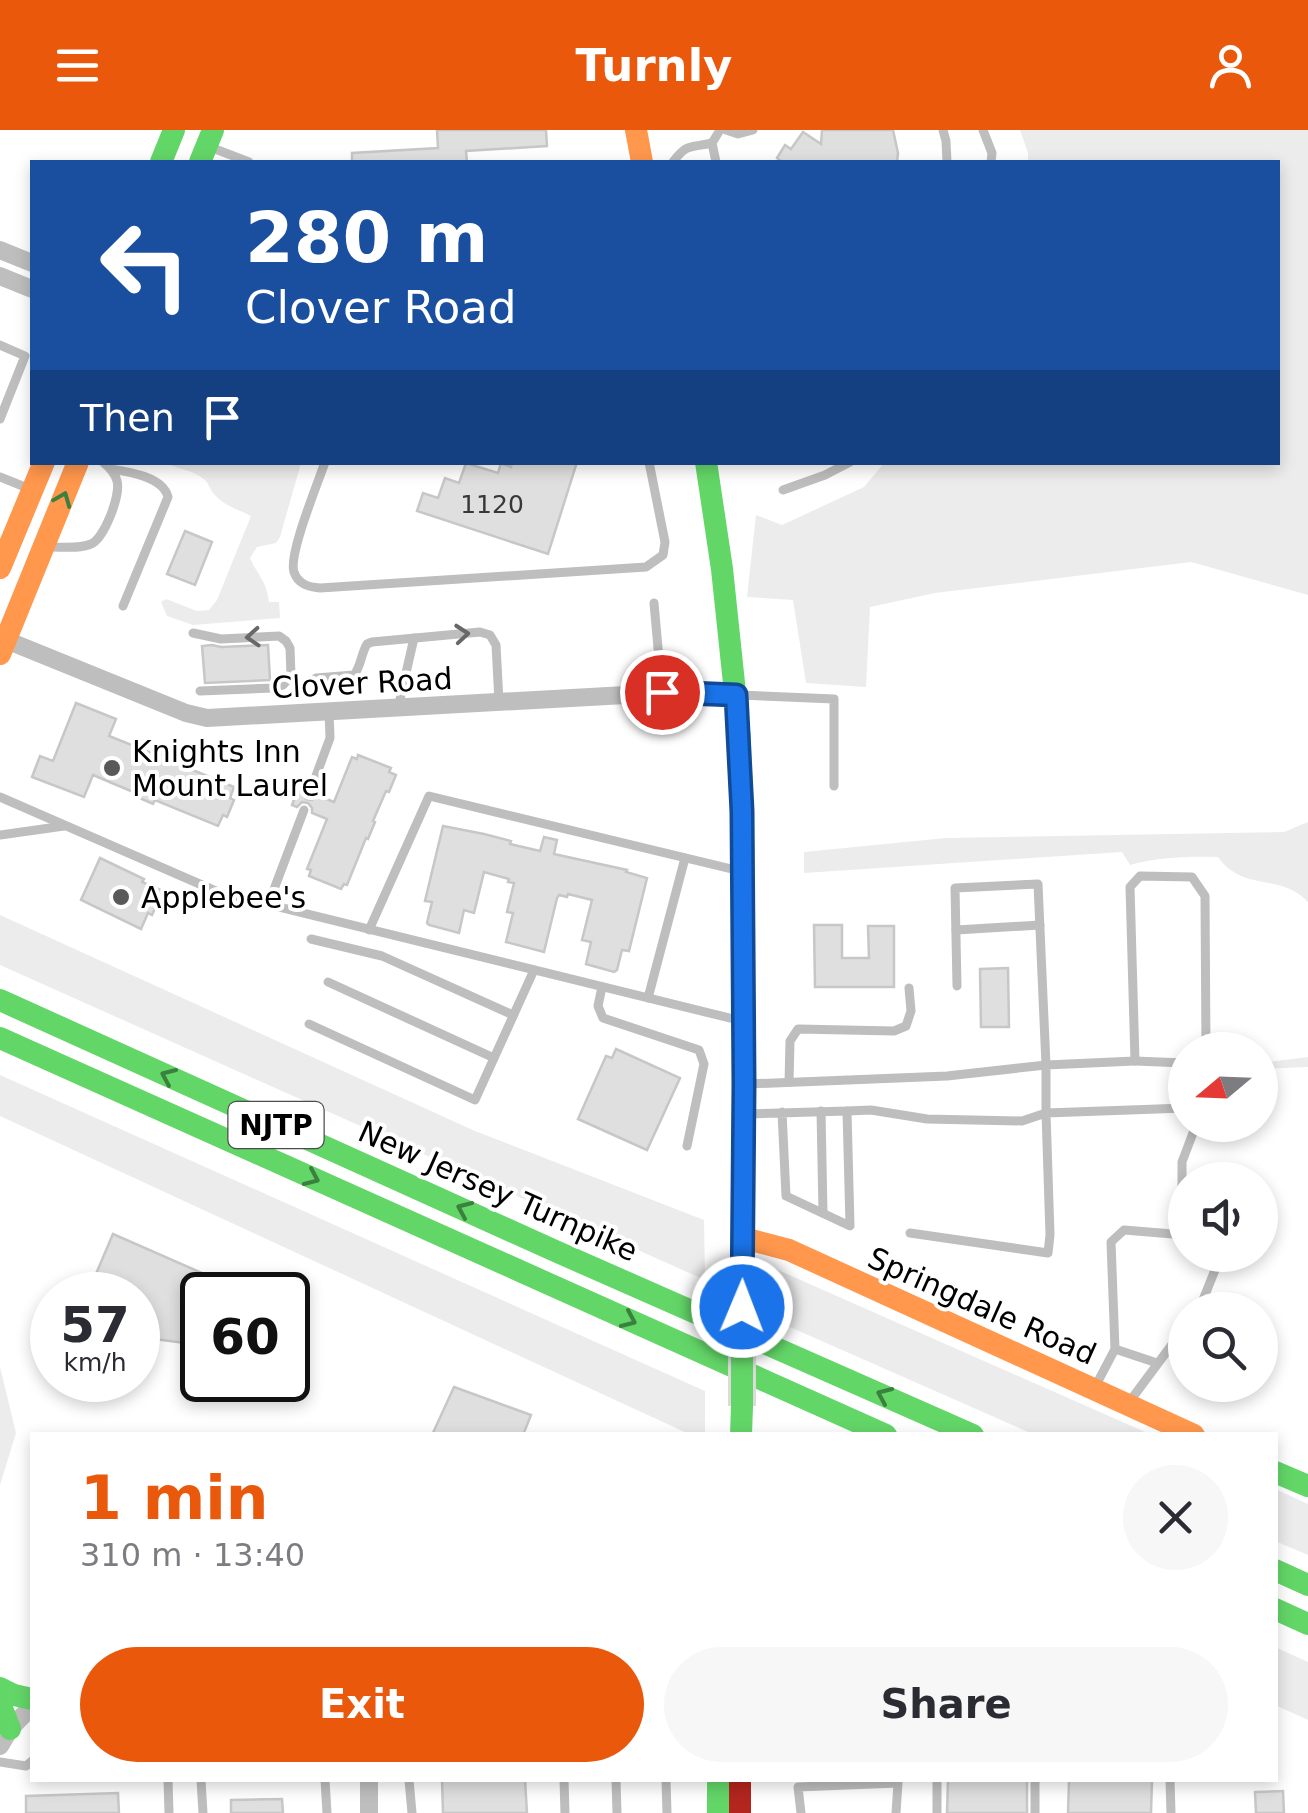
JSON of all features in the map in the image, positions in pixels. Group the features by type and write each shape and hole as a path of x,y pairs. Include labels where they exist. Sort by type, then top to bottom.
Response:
{"main road":[{"path":"162,160 174,130"},
{"path":"636,130 642,160"},
{"path":"0,568 43,465"},
{"path":"3,647 77,465"},
{"path":"706,465 722,569 742,775 742,1432"},
{"name":"New Jersey Turnpike","path":"0,1000 966,1432"},
{"name":"NJTP","path":"0,1038 879,1432"},
{"name":"Springdale Road","path":"743,1238 789,1250 1187,1432"},
{"path":"1278,1473 1308,1486"},
{"path":"1278,1571 1308,1584"},
{"path":"1278,1610 1308,1624"},
{"path":"0,1688 30,1701"},
{"path":"0,1704 5,1738"},
{"path":"718,1782 718,1813"},
{"path":"740,1782 740,1813"}],"street":[{"path":"0,250 30,262"},
{"path":"0,276 30,289"},
{"name":"Clover Road","path":"3,647 198,716 218,718 662,692 736,695"},
{"path":"5,1738 30,1705"},
{"path":"369,1782 369,1813"}],"lane":[{"path":"674,160 689,145 712,143 723,130 738,134 754,130"},
{"path":"942,130 947,160"},
{"path":"983,130 991,160"},
{"path":"712,143 716,160"},
{"path":"206,146 244,160"},
{"path":"0,345 25,356 0,419"},
{"path":"325,465 293,556 294,574 310,587 646,567 662,555 665,542 650,465"},
{"path":"783,490 844,465"},
{"path":"44,548 84,546 95,543 102,534 118,492 118,480 107,466"},
{"path":"107,466 161,484 168,497 124,606"},
{"path":"0,477 32,490"},
{"path":"654,603 662,692"},
{"path":"316,678 354,674 366,644 480,632 490,635 496,645 498,702"},
{"path":"194,633 221,639 275,636 284,639 290,648 291,676 284,686 200,691"},
{"path":"398,708 414,638"},
{"path":"736,695 834,699 834,786"},
{"path":"310,792 329,742 329,712"},
{"path":"369,930 429,796 742,872"},
{"path":"0,797 204,888 743,1021"},
{"path":"268,905 304,810"},
{"path":"0,836 67,826"},
{"path":"648,998 685,858"},
{"path":"1135,1062 1130,887 1140,876 1192,878 1205,896 1206,1032"},
{"path":"910,1233 1048,1253 1046,1065 1038,884 954,888 957,986"},
{"path":"956,930 1040,925"},
{"path":"311,939 382,956 514,1015"},
{"path":"309,1024 474,1100 534,970"},
{"path":"328,982 494,1058"},
{"path":"602,987 598,1006 603,1018 699,1050 704,1064 688,1146"},
{"path":"789,1082 790,1041 798,1029 894,1031 906,1026 911,1010 909,988"},
{"path":"744,1084 948,1076 1046,1065 1168,1063"},
{"path":"744,1114 871,1110 927,1119 1022,1121 1046,1113 1168,1109"},
{"path":"782,1112 786,1196 850,1226 847,1110"},
{"path":"820,1111 822,1213"},
{"path":"1094,1389 1116,1349 1112,1242 1124,1230 1168,1234"},
{"path":"540,1280 553,1250"},
{"path":"1116,1349 1157,1363"},
{"path":"1126,1404 1168,1349"},
{"path":"0,1762 30,1765"},
{"path":"168,1782 169,1813"},
{"path":"201,1782 202,1813"},
{"path":"325,1782 327,1813"},
{"path":"410,1782 412,1813"},
{"path":"564,1782 566,1813"},
{"path":"616,1782 617,1813"},
{"path":"666,1782 667,1813"},
{"path":"937,1782 937,1813"},
{"path":"1034,1782 1034,1813"},
{"path":"1170,1782 1171,1813"},
{"path":"800,1813 798,1787 898,1783 896,1813"}],"shaded area":[{"path":"1020,130 1308,130 1308,595 1191,562 935,593 870,607 866,687 806,683 793,600 747,597 756,515 782,525 864,487 882,465 1280,465 1280,160 1028,160"},
{"path":"172,465 300,465 280,537 276,543 257,547 250,558 269,602 279,602 280,618 193,625 167,616 161,602 166,599 197,611 209,610 217,600 251,516 222,501 201,477"},
{"path":"1308,822 1308,902 1286,887 1239,875 1218,857 1173,858 1130,865 1122,852 804,873 804,852 946,838 1284,832"},
{"path":"0,915 475,1131 704,1220 705,1280 0,965"},
{"path":"1308,1057 1308,1067 1278,1068 1278,1061"},
{"path":"0,1075 705,1391 705,1432 685,1432 0,1116"},
{"path":"762,1263 1145,1432 1028,1432 758,1313"},
{"path":"0,1367 16,1433 0,1485"},
{"path":"1278,1490 1308,1504 1308,1555 1278,1542"},
{"path":"1278,1648 1308,1662 1308,1720 1278,1706"}],"building":[{"path":"437,130 546,130 547,146 466,151 467,160 352,160 352,153 438,148"},
{"path":"822,130 893,130 897,160 777,158 785,145 791,149 803,132 821,144"},
{"path":"465,465 498,473 500,465 576,465 548,554 417,511 423,493 438,498 445,478 459,483"},
{"path":"185,531 212,542 195,585 167,574"},
{"path":"268,645 270,680 205,683 202,646"},
{"name":"Knights Inn Mount Laurel","path":"76,703 116,719 109,736 172,758 171,761 234,787 227,817 223,815 218,826 155,800 153,804 93,775 84,797 32,777 40,756 53,761"},
{"path":"358,755 391,768 389,772 396,775 347,885 341,889 309,876 311,870 307,869 327,819 312,813 308,803 292,805 298,788 306,799 317,795 334,802 352,757 357,759"},
{"path":"443,826 540,851 544,837 557,840 554,854 647,878 629,951 622,950 617,970 586,964 591,942 582,940 592,900 559,895 544,952 506,942 513,913 507,912 514,883 484,872 474,913 464,910 459,933 429,925 432,902 425,901"},
{"name":"Applebee's","path":"100,858 163,891 141,929 81,900"},
{"path":"814,925 842,925 842,958 869,958 868,926 894,926 894,987 815,987"},
{"path":"1008,968 1009,1027 981,1027 980,969"},
{"path":"616,1049 680,1078 647,1150 578,1119 606,1056 612,1058"},
{"path":"113,1234 200,1272 180,1272 180,1342 160,1340 160,1272 97,1272"},
{"path":"454,1387 531,1415 524,1432 433,1432"},
{"path":"442,1782 525,1782 527,1813 443,1813"},
{"path":"948,1782 1027,1782 1027,1813 947,1813"},
{"path":"1069,1782 1152,1782 1151,1813 1068,1813"},
{"path":"1283,1791 1284,1813 1256,1813 1255,1792"},
{"path":"118,1793 119,1813 26,1813 26,1796"},
{"path":"282,1799 283,1813 231,1813 231,1800"}],"traffic: fast":[{"path":"162,160 174,130"},
{"path":"201,160 213,130"},
{"path":"706,465 740,740 742,1274"},
{"path":"0,1000 966,1432"},
{"path":"0,1038 879,1432"},
{"path":"742,1274 742,1406"},
{"path":"741,1432 742,1406"},
{"path":"1278,1473 1308,1486"},
{"path":"1278,1571 1308,1585"},
{"path":"1278,1610 1308,1624"},
{"path":"0,1688 30,1699"},
{"path":"0,1703 10,1729"},
{"path":"718,1782 718,1813"}],"traffic: slow":[{"path":"636,130 642,160"},
{"path":"0,568 43,465"},
{"path":"0,654 77,465"},
{"path":"743,1238 789,1250 1187,1432"}],"traffic: jam":[{"path":"740,1782 740,1813"}],"place":[{"name":"Knights Inn Mount Laurel","path":"112,768"},
{"name":"Applebee's","path":"121,897"}],"route":[{"path":"662,692 736,695 742,811 742,1307"}]}
